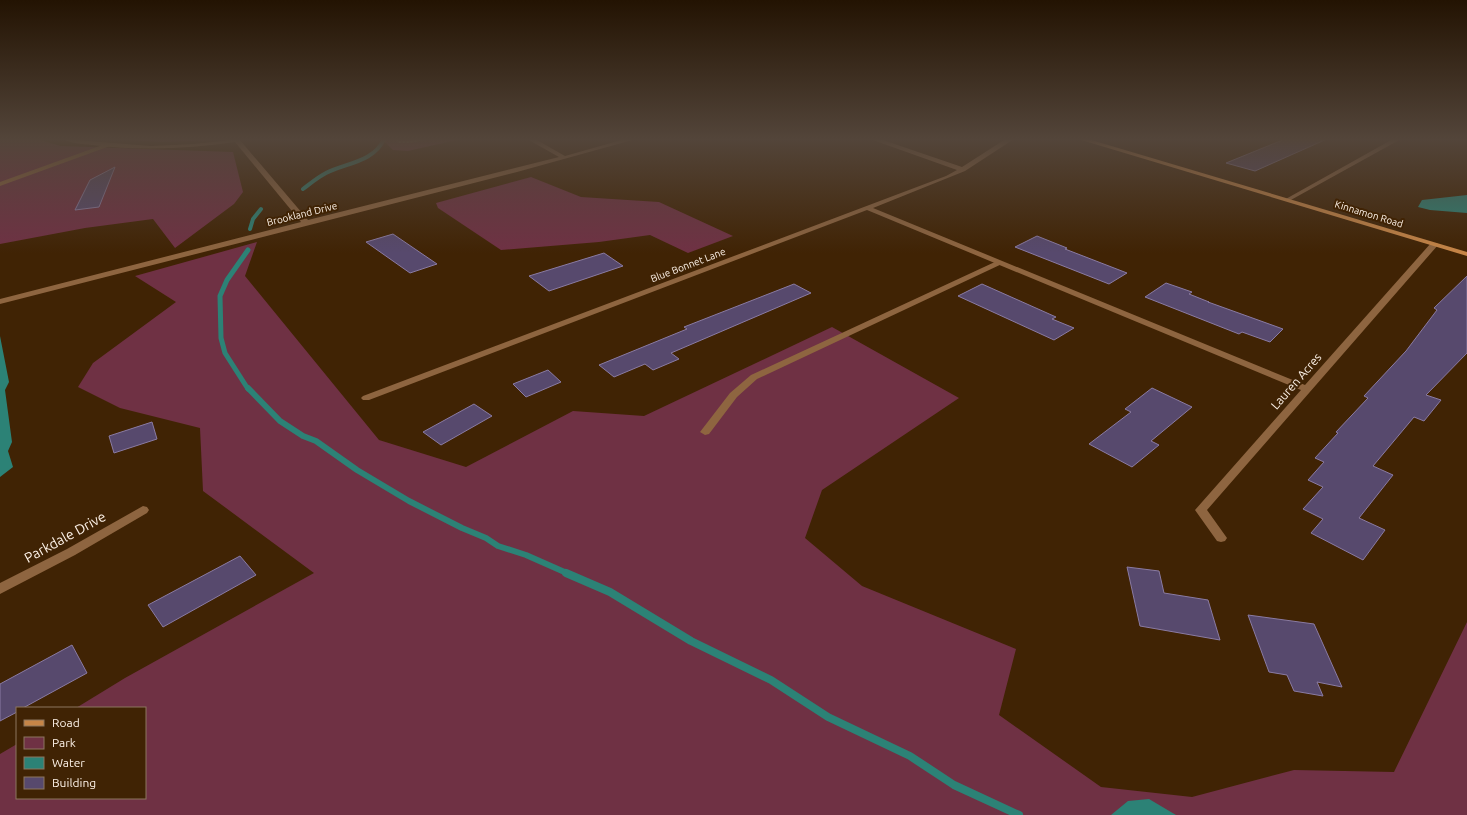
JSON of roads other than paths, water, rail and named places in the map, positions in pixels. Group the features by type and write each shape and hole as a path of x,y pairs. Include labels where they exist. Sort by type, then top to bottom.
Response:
{"main road":[{"name":"Kinnamon Road","path":"1210,177 1467,254"}],"street":[{"path":"0,184 19,177"},
{"path":"267,177 306,223"},
{"name":"Brookland Drive","path":"0,302 491,177"},
{"name":"Blue Bonnet Lane","path":"366,398 868,208 945,177"},
{"path":"1287,200 1329,177"},
{"path":"868,208 1306,389"},
{"name":"Lauren Acres","path":"1222,538 1201,510 1434,244"},
{"path":"705,432 734,393 743,384 754,377 1000,263"},
{"name":"Parkdale Drive","path":"0,589 71,552 144,510"}],"water":[{"path":"1467,195 1467,213 1430,210 1418,207 1422,200"},
{"path":"0,336 9,382 5,390 12,442 8,451 13,467 0,477"},
{"path":"1149,799 1176,815 1111,815 1128,801"}],"waterway":[{"path":"303,189 319,177"},
{"path":"250,229 253,219 261,209"},
{"path":"248,250 227,280 220,296 221,338 225,353 248,389"},
{"path":"248,388 280,421 303,436 316,441 357,470 409,501 462,528 486,538 498,546 526,555 569,574"},
{"path":"566,573 610,592 691,641 771,680 828,717 910,756 954,785 1019,815"}]}
